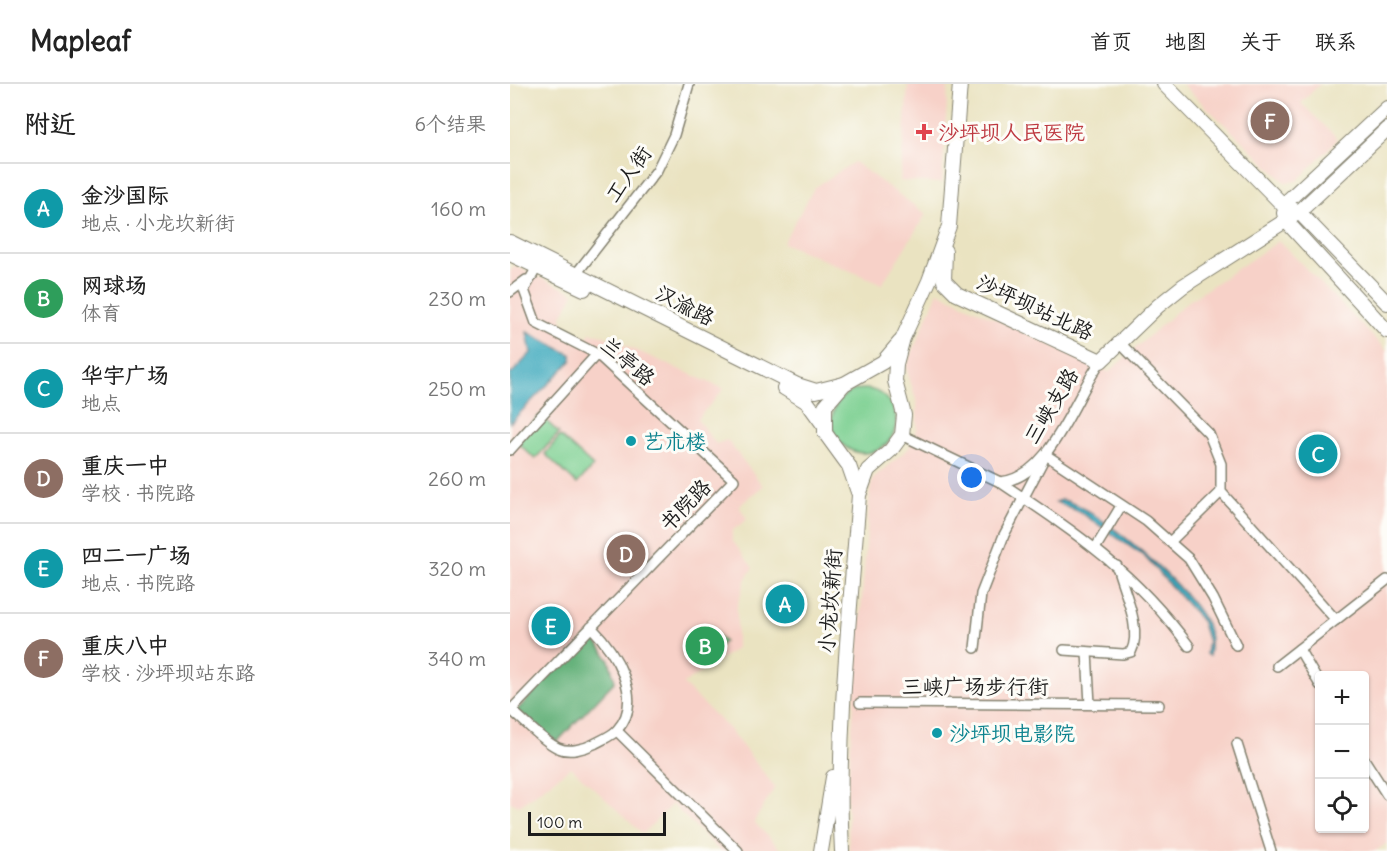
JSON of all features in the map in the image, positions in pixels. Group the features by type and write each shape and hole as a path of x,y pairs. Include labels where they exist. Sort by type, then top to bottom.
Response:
{"main road":[{"path":"902,435 904,415 895,381 903,338 949,226 960,84"},
{"path":"1164,84 1283,205 1299,212 1387,303"},
{"path":"1283,205 1387,108"},
{"name":"沙坪坝站北路","path":"949,226 943,268 947,287 1101,361 1119,342 1183,286 1299,212 1387,129"},
{"path":"1283,205 1286,221 1387,331"},
{"name":"汉渝路","path":"510,242 797,385 816,391 844,384"},
{"name":"汉渝路","path":"510,255 535,270 790,390 813,408 823,424"},
{"path":"823,424 825,406 844,384 883,362 903,338"},
{"name":"小龙坎新街","path":"823,424 829,441 849,466 859,495"},
{"name":"小龙坎新街","path":"842,851 839,799 843,709 859,495 868,470 891,450 902,435"},
{"name":"小龙坎新街","path":"821,851 843,709"}],"street":[{"name":"工人街","path":"576,274 657,170 674,135 689,84"},
{"path":"510,292 535,270"},
{"name":"兰亭路","path":"535,270 524,290 536,323 597,354 734,480"},
{"path":"1119,342 1209,434 1221,464 1221,492 1336,620"},
{"path":"510,450 597,354"},
{"name":"三峡支路","path":"1000,482 1013,480 1026,473 1046,455 1101,361"},
{"path":"902,435 1000,482 1096,547 1145,592 1189,646"},
{"path":"1046,455 1146,521 1171,541 1189,559 1214,598 1236,645"},
{"name":"三峡广场步行街","path":"975,648 981,594 1004,535 1025,499 1046,455"},
{"name":"书院路","path":"511,710 734,480"},
{"path":"1171,541 1221,492"},
{"path":"1096,547 1121,506"},
{"name":"三峡广场步行街","path":"1064,650 1122,654 1131,652 1135,644 1133,624 1116,564"},
{"path":"1277,666 1387,580"},
{"path":"511,710 559,748 583,749 616,731 625,718 629,701 626,688 606,643 591,627"},
{"path":"1299,649 1315,676"},
{"path":"1087,652 1090,705"},
{"name":"三峡广场步行街","path":"860,703 1159,705"},
{"path":"616,731 738,851"},
{"path":"1237,744 1271,851"},
{"path":"1369,766 1387,795"}],"shaded area":[{"name":"沙坪坝人民医院","path":"908,84 948,84 942,183 900,181"},
{"path":"1182,84 1320,84 1301,103 1338,139 1297,181 1285,182"},
{"path":"854,162 926,214 882,284 783,243 814,188"},
{"path":"1279,241 1387,351 1387,843 1376,851 844,851 849,850 847,795 870,492 873,478 909,448 917,429 917,403 906,367 938,292 1109,372 1186,303"},
{"path":"515,266 574,293 561,318 563,319 560,325 587,338 590,333 599,334 724,389 697,419 716,444 727,440 763,486 739,506 747,519 732,531 732,540 753,568 746,578 737,606 737,648 683,684 728,728 775,787 754,822 782,851 720,851 672,804 643,834 571,767 519,806 510,802 510,271"}],"green space":[{"path":"864,389 882,395 890,403 896,421 890,439 882,447 864,453 846,447 838,439 832,421 838,403 846,395"},
{"path":"540,415 559,433 535,459 516,441"},
{"path":"560,436 593,466 577,484 545,454"},
{"path":"711,627 724,642 699,664 686,649"},
{"path":"591,633 609,660 615,681 557,742 516,711"}],"water":[{"path":"527,332 572,355 572,360 510,423 510,375 531,353"},
{"path":"1062,500 1078,506 1120,533 1182,591 1206,624 1210,640 1209,656 1206,654 1208,642 1201,620 1145,557 1080,512 1056,502"}],"place":[{"name":"重庆八中","path":"1270,121"},
{"name":"沙坪坝人民医院","path":"924,132"},
{"name":"艺术楼","path":"631,441"},
{"name":"华宇广场","path":"1318,454"},
{"name":"重庆一中","path":"626,554"},
{"name":"金沙国际","path":"785,604"},
{"name":"四二一广场","path":"551,626"},
{"name":"网球场","path":"705,646"},
{"name":"沙坪坝电影院","path":"937,733"}]}
